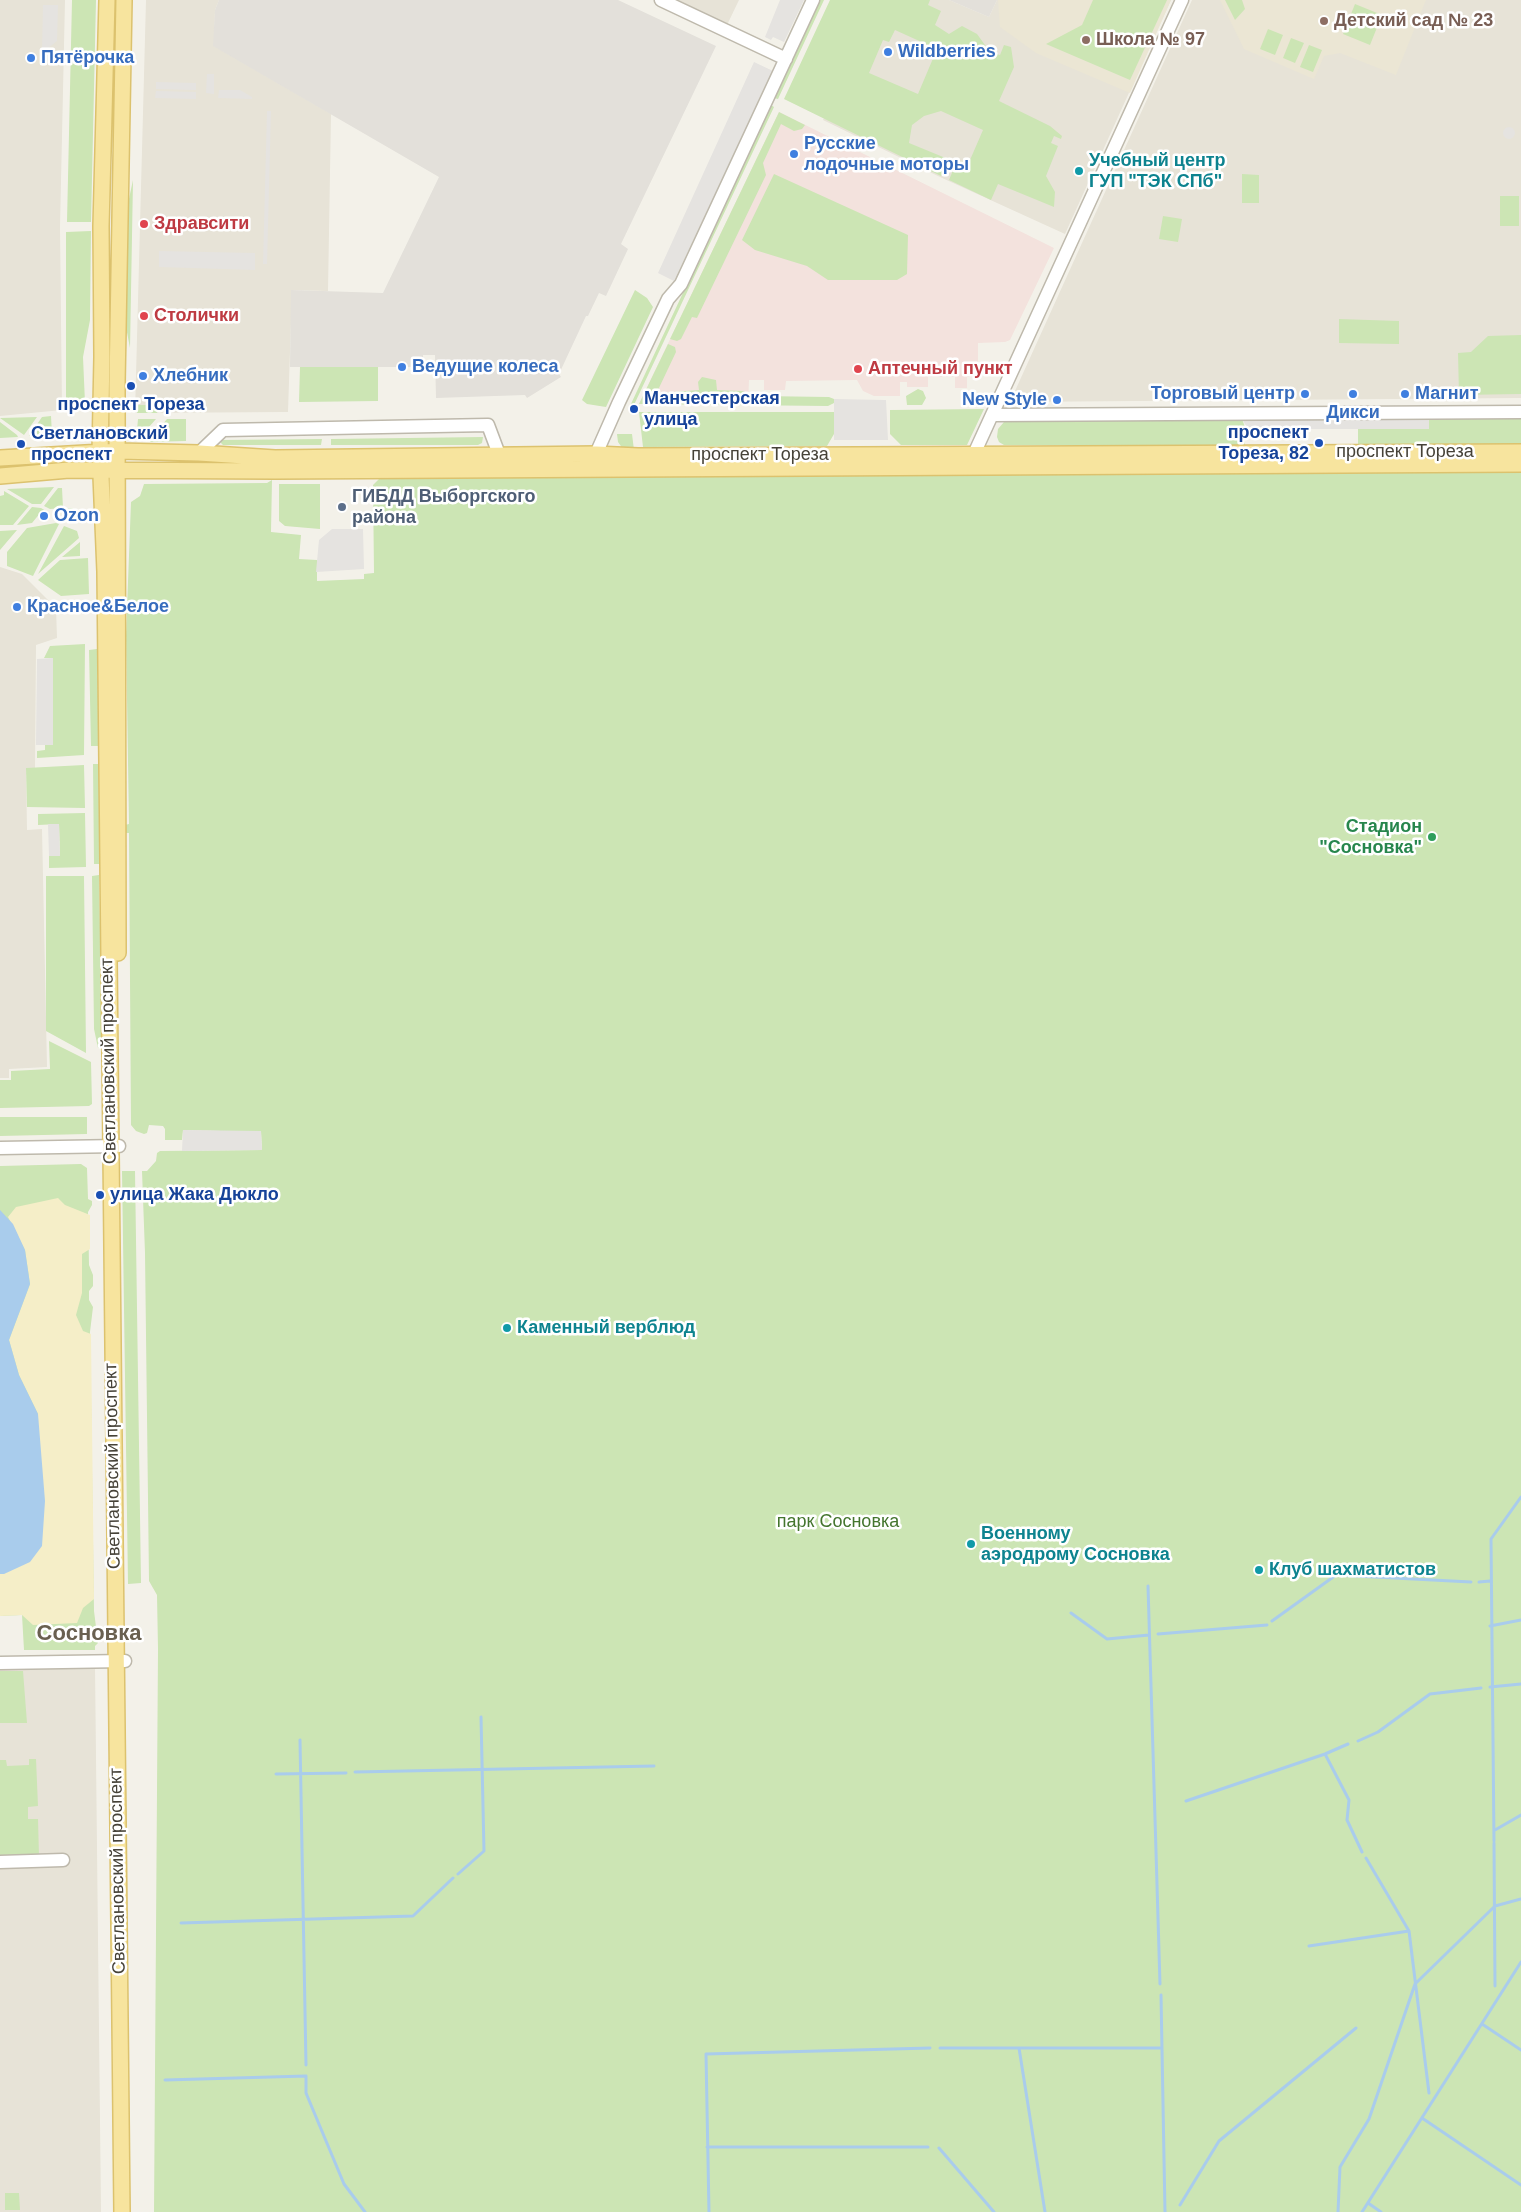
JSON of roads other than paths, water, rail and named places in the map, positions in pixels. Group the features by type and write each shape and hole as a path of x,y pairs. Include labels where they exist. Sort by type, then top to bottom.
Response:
{"main road":[{"name":"Светлановский проспект","path":"106,0 101,226 102,357 100,452 105,572 114,1146 120,1661 122,2212"},
{"name":"Светлановский проспект","path":"114,1146 118,384 124,0"},
{"name":"проспект Тореза","path":"2,457 119,451 199,453 275,458 500,456 596,461 648,456 1521,452"},
{"name":"проспект Тореза","path":"0,476 69,470 101,471 596,461 1521,464"},
{"name":"Светлановский проспект","path":"120,1661 132,2212"}],"street":[{"path":"661,0 786,59"},
{"path":"596,461 668,299 680,284 813,0"},
{"path":"974,454 1182,0"},
{"path":"992,415 1521,412"},
{"path":"199,453 223,430 488,425 500,456"},
{"path":"0,1148 114,1146"},
{"path":"0,1663 120,1661"},
{"path":"0,1862 63,1860"}],"water":[{"path":"0,1210 13,1224 25,1250 30,1284 9,1340 19,1375 38,1414 45,1501 42,1546 30,1562 4,1574 0,1574"}],"waterway":[{"path":"1494,1841 1491,1539 1521,1497"},
{"path":"1272,1621 1336,1575 1471,1582"},
{"path":"1479,1582 1490,1581"},
{"path":"1148,1586 1160,1984"},
{"path":"1071,1613 1107,1639 1149,1635"},
{"path":"1490,1626 1521,1620"},
{"path":"1158,1634 1267,1625"},
{"path":"1490,1687 1521,1684"},
{"path":"1358,1741 1378,1732 1430,1694 1481,1688"},
{"path":"458,1874 484,1851 481,1717"},
{"path":"300,1740 306,2065"},
{"path":"1186,1801 1325,1754 1348,1744"},
{"path":"1325,1754 1349,1800 1347,1820 1362,1852"},
{"path":"355,1772 654,1766"},
{"path":"276,1774 346,1773"},
{"path":"1495,1830 1521,1815"},
{"path":"1494,1843 1495,1986"},
{"path":"1366,1858 1409,1931 1429,2093"},
{"path":"181,1923 413,1916 453,1878"},
{"path":"1338,2212 1340,2167 1369,2119 1415,1984 1495,1906 1521,1899"},
{"path":"1309,1946 1409,1931"},
{"path":"1362,2212 1521,1962"},
{"path":"1161,1995 1165,2212"},
{"path":"1482,2024 1521,2050"},
{"path":"1180,2205 1219,2141 1356,2028"},
{"path":"709,2212 706,2054 930,2048"},
{"path":"940,2048 1161,2048"},
{"path":"1019,2048 1045,2212"},
{"path":"165,2080 306,2076 306,2093 344,2184 365,2212"},
{"path":"1422,2118 1521,2185"},
{"path":"707,2147 928,2147"},
{"path":"939,2148 994,2212"},
{"path":"1368,2203 1381,2212"}],"place":[{"name":"Детский сад № 23","path":"1324,21"},
{"name":"Школа № 97","path":"1086,40"},
{"name":"Wildberries","path":"888,52"},
{"name":"Пятёрочка","path":"31,58"},
{"name":"Русские лодочные моторы","path":"794,154"},
{"name":"Учебный центр ГУП \"ТЭК СПб\"","path":"1079,171"},
{"name":"Здравсити","path":"144,224"},
{"name":"Столички","path":"144,316"},
{"name":"Ведущие колеса","path":"402,367"},
{"name":"Аптечный пункт","path":"858,369"},
{"name":"Хлебник","path":"143,376"},
{"name":"проспект Тореза","path":"131,386"},
{"name":"Торговый центр","path":"1305,394"},
{"name":"Дикси","path":"1353,394"},
{"name":"Магнит","path":"1405,394"},
{"name":"New Style","path":"1057,400"},
{"name":"Манчестерская улица","path":"634,409"},
{"name":"проспект Тореза, 82","path":"1319,443"},
{"name":"Светлановский проспект","path":"21,444"},
{"name":"ГИБДД Выборгского района","path":"342,507"},
{"name":"Ozon","path":"44,516"},
{"name":"Красное&Белое","path":"17,607"},
{"name":"Стадион \"Сосновка\"","path":"1432,837"},
{"name":"улица Жака Дюкло","path":"100,1195"},
{"name":"Каменный верблюд","path":"507,1328"},
{"name":"Военному аэродрому Сосновка","path":"971,1544"},
{"name":"Клуб шахматистов","path":"1259,1570"}],"district":[{"name":"Сосновка","path":"89,1634"}],"park label":[{"name":"парк Сосновка","path":"838,1522"}]}
